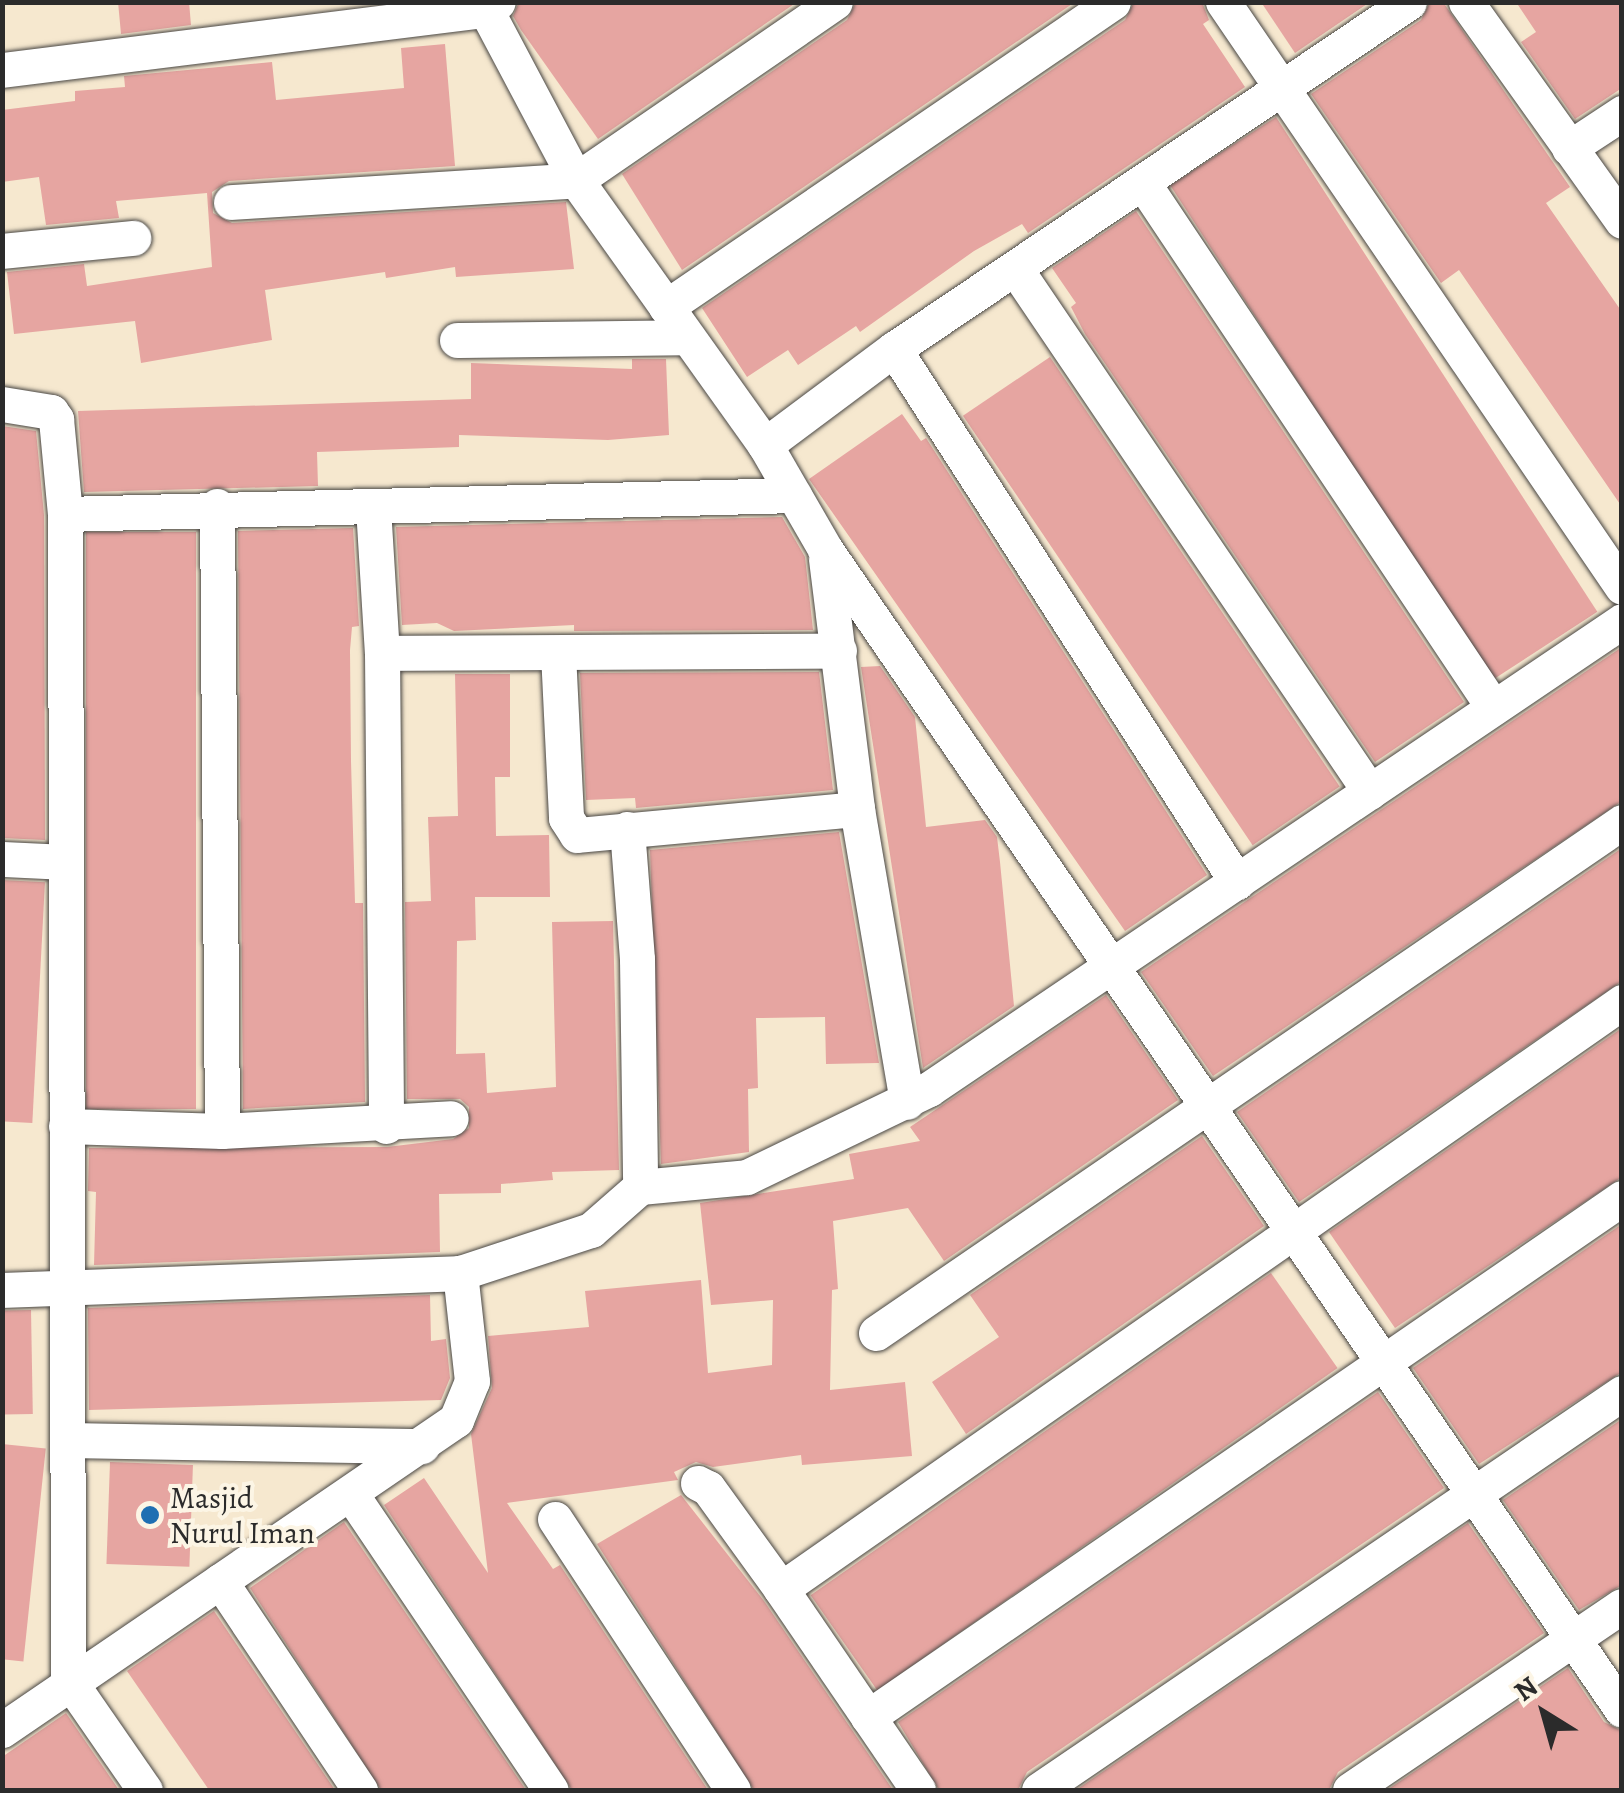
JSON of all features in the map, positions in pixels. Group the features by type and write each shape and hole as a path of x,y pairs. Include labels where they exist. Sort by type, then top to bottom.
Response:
{"street":[{"path":"231,202 576,180 835,2"},
{"path":"666,307 1113,2"},
{"path":"1222,2 1622,586"},
{"path":"764,445 894,350 1145,186 1408,2"},
{"path":"1466,2 1622,220"},
{"path":"2,70 492,6 576,180 764,445 825,549 1622,1710"},
{"path":"1569,148 1622,113"},
{"path":"1145,186 1493,707"},
{"path":"2,251 133,238"},
{"path":"1017,271 1370,792"},
{"path":"457,340 687,337"},
{"path":"894,350 1237,882"},
{"path":"2,404 51,412 56,419 65,514 67,1290 71,1440 68,1680 145,1790"},
{"path":"65,514 217,506 373,507 794,495"},
{"path":"217,506 222,1131"},
{"path":"373,507 382,653 386,1126"},
{"path":"825,549 857,809 906,1102"},
{"path":"2,1290 460,1274 591,1230 640,1186 747,1177 906,1102 1112,968 1622,621"},
{"path":"382,653 839,651"},
{"path":"558,653 568,825 577,834 857,809"},
{"path":"876,1333 1205,1104 1622,822"},
{"path":"627,830 638,958 640,1186"},
{"path":"2,859 65,862"},
{"path":"781,1589 1622,1002"},
{"path":"66,1126 222,1131 386,1126 452,1118"},
{"path":"868,1717 1622,1198"},
{"path":"2,1730 68,1680 351,1494 456,1420 472,1381 460,1274"},
{"path":"1039,1790 1622,1394"},
{"path":"71,1440 422,1446"},
{"path":"698,1484 708,1488 781,1589 918,1790"},
{"path":"351,1494 551,1790"},
{"path":"555,1519 733,1790"},
{"path":"220,1580 360,1790"},
{"path":"1350,1790 1622,1606"}],"building":[{"path":"118,2 189,2 191,25 121,34"},
{"path":"519,2 797,2 598,139 521,30 513,16"},
{"path":"856,2 1075,2 682,270 622,174 847,20"},
{"path":"1134,2 1202,2 1209,20 1203,24 1245,87 1028,233 1022,224 974,251 860,332 856,326 798,365 788,350 747,377 702,308 1125,20"},
{"path":"1261,2 1370,2 1295,53"},
{"path":"1430,2 1443,2 1570,187 1546,203 1622,312 1622,507 1459,270 1441,283 1311,94 1421,20"},
{"path":"1516,2 1622,2 1622,88 1575,119 1521,42 1536,32"},
{"path":"445,44 455,166 229,181 212,192 213,213 232,223 566,202 574,269 456,277 455,267 386,278 385,272 265,290 272,340 141,363 135,321 14,334 7,272 84,264 87,286 212,267 207,193 116,201 119,218 46,225 39,177 2,182 2,110 75,101 75,91 125,87 124,76 272,62 276,100 404,88 401,48"},
{"path":"1276,117 1597,612 1492,680 1170,186"},
{"path":"1136,211 1464,702 1375,762 1085,334 1071,307 1076,303 1052,268"},
{"path":"1050,357 1340,786 1253,845 963,416"},
{"path":"632,359 666,359 669,435 608,440 459,435 459,447 317,452 318,486 84,492 78,411 471,399 471,363 632,369"},
{"path":"902,414 921,441 926,438 1207,875 1125,931 809,479"},
{"path":"2,426 36,431 44,515 45,840 2,838"},
{"path":"782,517 805,557 813,630 574,631 574,625 454,631 437,623 402,625 396,527"},
{"path":"353,528 359,626 352,627 350,650 351,761 355,903 363,903 365,1102 243,1109 238,531"},
{"path":"86,532 196,532 196,1109 86,1109"},
{"path":"1622,647 1622,801 1213,1076 1141,972"},
{"path":"880,666 915,717 926,827 985,820 997,837 1000,862 1014,1006 923,1068 861,667"},
{"path":"819,672 833,790 636,808 635,798 586,800 580,673"},
{"path":"455,674 510,674 510,777 495,777 496,836 549,835 550,897 475,897 476,940 457,941 456,1054 485,1053 487,1093 556,1087 552,922 613,921 619,1170 552,1172 553,1180 501,1184 501,1193 439,1194 440,1252 94,1265 96,1192 88,1191 89,1148 387,1147 453,1139 469,1128 469,1107 460,1099 407,1099 405,902 431,901 428,817 458,816"},
{"path":"839,832 879,1063 826,1064 825,1017 756,1018 758,1088 748,1089 749,1152 661,1164 650,850"},
{"path":"1622,848 1622,981 1299,1202 1237,1112"},
{"path":"2,880 45,882 32,1123 2,1121"},
{"path":"1106,995 1178,1100 944,1261 908,1208 833,1221 838,1289 832,1290 830,1390 905,1382 912,1456 802,1465 801,1455 713,1467 696,1462 674,1472 678,1480 507,1503 553,1569 560,1565 708,1790 572,1790 384,1505 424,1478 488,1573 471,1434 492,1388 488,1336 589,1327 585,1291 701,1280 708,1373 772,1365 773,1300 711,1305 700,1203 854,1179 849,1154 920,1141 910,1127"},
{"path":"1622,1028 1622,1177 1395,1328 1329,1232"},
{"path":"1202,1136 1264,1226 966,1434 932,1382 999,1337 970,1295"},
{"path":"1622,1224 1622,1372 1479,1464 1413,1368"},
{"path":"1271,1273 1338,1368 877,1690 811,1595"},
{"path":"430,1295 431,1341 446,1339 450,1378 441,1400 89,1410 88,1308"},
{"path":"31,1310 33,1414 4,1414 2,1311"},
{"path":"1378,1392 1444,1488 1027,1772 1018,1790 939,1790 898,1722"},
{"path":"1622,1419 1622,1585 1579,1610 1503,1500"},
{"path":"2,1444 46,1449 23,1661 2,1659"},
{"path":"110,1462 193,1465 189,1567 106,1564"},
{"path":"681,1495 764,1601 893,1790 754,1790 597,1544"},
{"path":"344,1522 526,1790 381,1790 250,1588"},
{"path":"1468,1523 1544,1633 1338,1772 1329,1790 1076,1790"},
{"path":"214,1611 335,1790 209,1790 127,1671"},
{"path":"1568,1668 1604,1722 1622,1731 1622,1790 1387,1790"},
{"path":"66,1713 119,1790 2,1790 2,1757"}],"place":[{"name":"Masjid Nurul Iman","path":"150,1515"}]}
